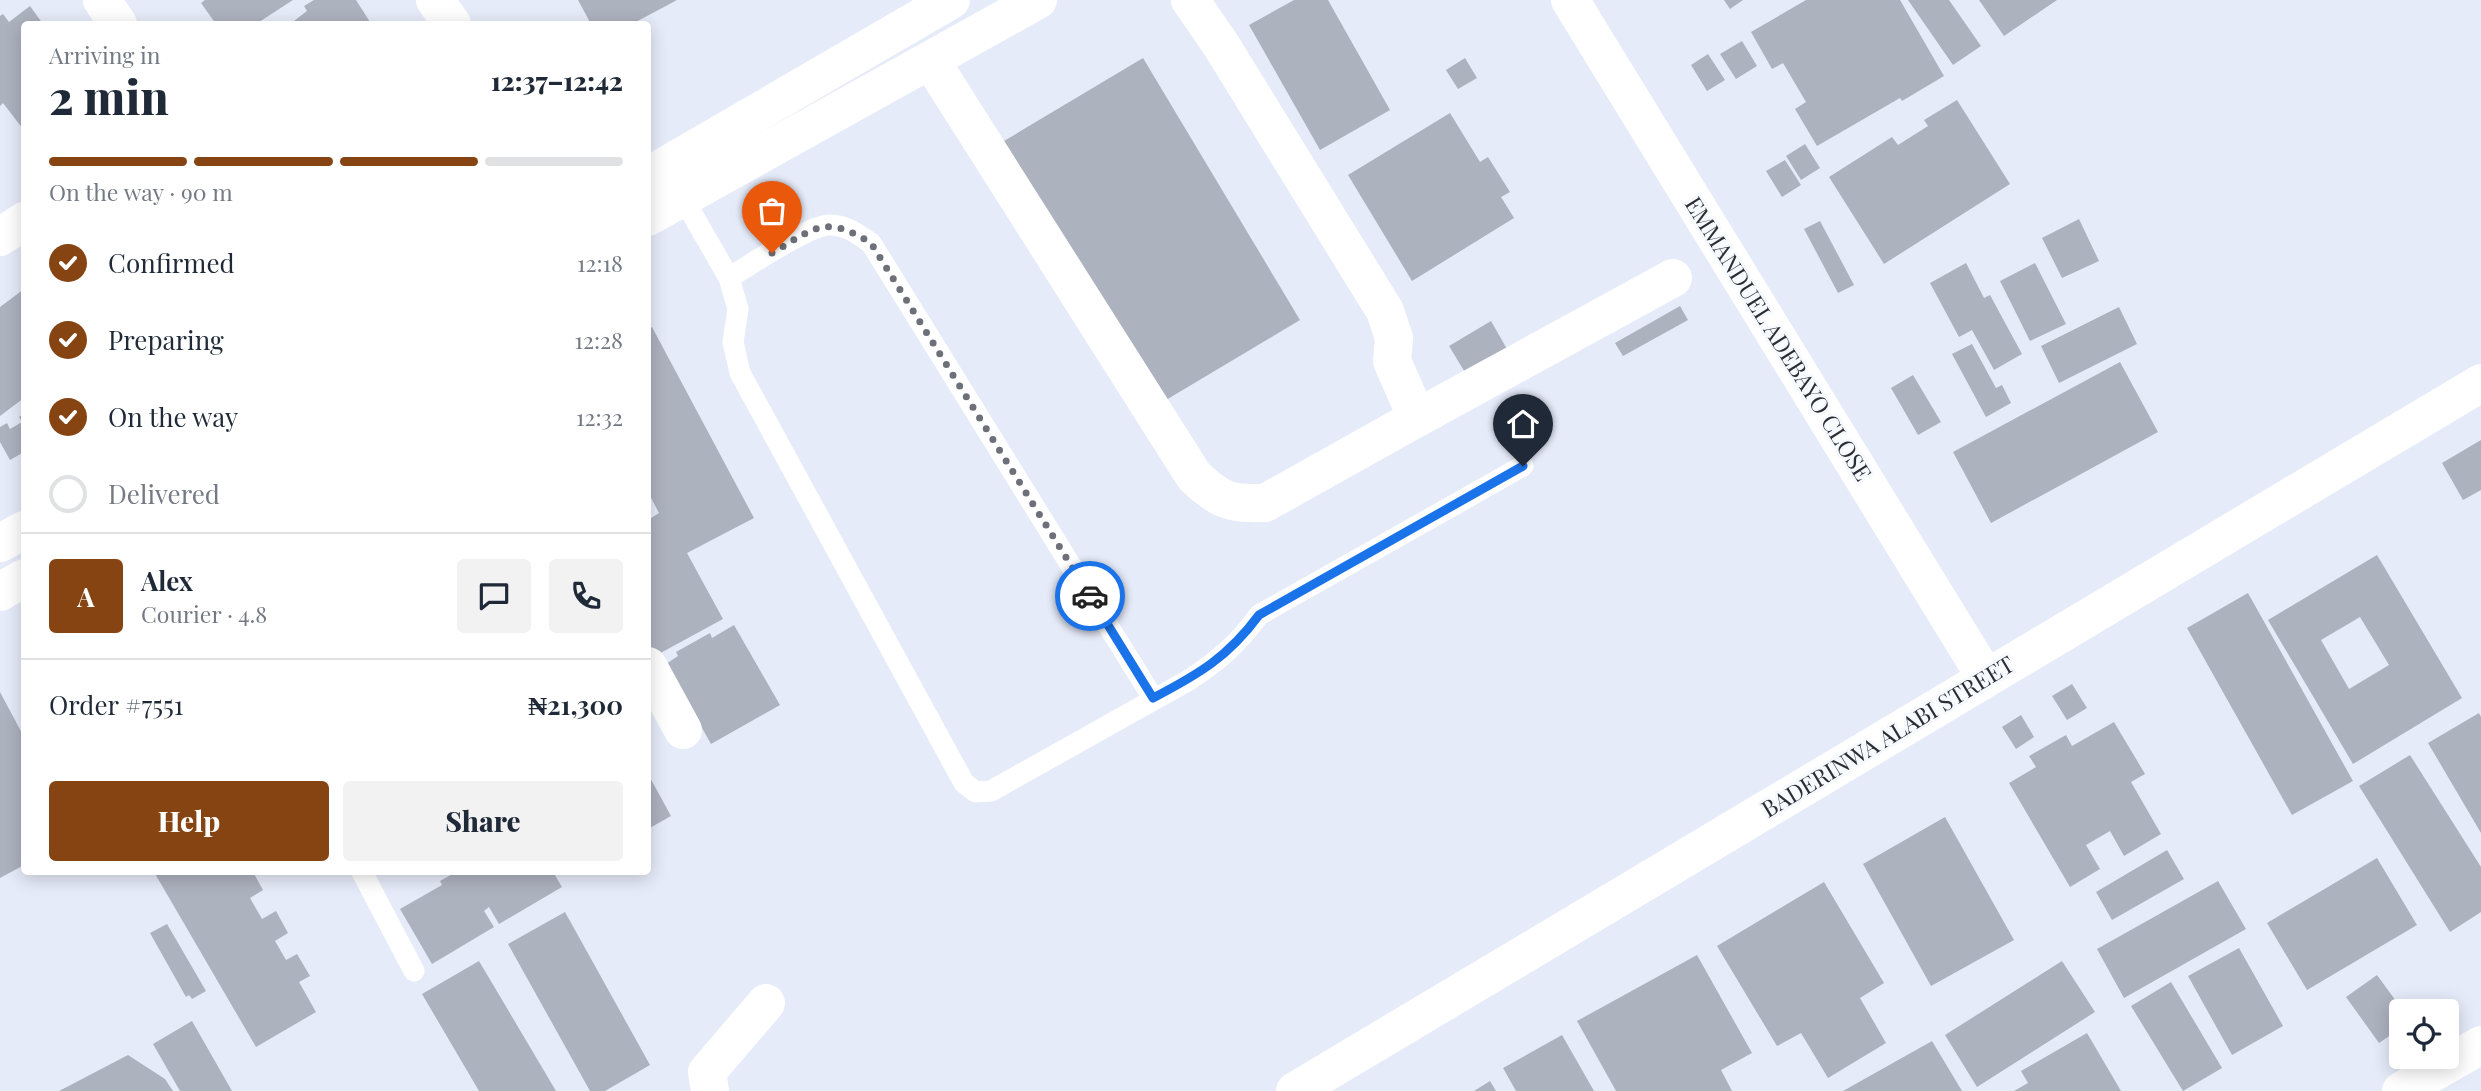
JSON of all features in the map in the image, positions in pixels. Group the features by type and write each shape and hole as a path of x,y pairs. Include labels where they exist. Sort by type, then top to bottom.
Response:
{"street":[{"path":"102,0 116,21"},
{"path":"435,0 450,21"},
{"path":"651,174 951,0"},
{"path":"651,215 1038,0"},
{"path":"1190,0 1221,45 1385,311 1394,338 1392,361 1417,418"},
{"name":"EMMANDUEL ADEBAYO CLOSE","path":"1570,0 1986,678"},
{"path":"931,61 1150,412 1194,477 1215,496 1238,504 1265,503 1673,278"},
{"path":"0,237 21,223"},
{"name":"BADERINWA ALABI STREET","path":"1295,1091 2481,383"},
{"path":"0,543 21,532"},
{"path":"0,592 21,580"},
{"path":"651,671 683,730"},
{"path":"710,1091 707,1072 766,1003"},
{"path":"2401,1091 2481,1045"}],"lane":[{"path":"683,198 729,278 738,309 733,342 740,373 964,783 976,792 991,791 1218,661 1240,640 1259,615 1523,466"},
{"path":"729,278 814,228 831,225 850,230 871,243 1153,698"},
{"path":"364,875 414,971"}],"building":[{"path":"205,0 293,0 261,21 214,21 201,3"},
{"path":"314,0 356,0 369,21 294,21 307,11 304,6"},
{"path":"578,0 677,0 638,21 589,21"},
{"path":"1294,0 1328,0 1390,110 1320,150 1249,25"},
{"path":"1724,0 1743,0 1730,9"},
{"path":"1806,0 1900,0 1944,76 1817,146 1795,109 1806,102 1783,63 1772,69 1751,32"},
{"path":"1908,0 1949,0 1981,46 1953,65"},
{"path":"1979,0 2057,0 2004,36"},
{"path":"30,6 41,21 21,21 21,126 3,103 0,106 0,16 3,14 9,22"},
{"path":"1742,41 1757,66 1736,79 1720,54"},
{"path":"1708,54 1725,80 1707,91 1691,65"},
{"path":"1143,58 1300,320 1161,403 1004,141"},
{"path":"1465,58 1477,78 1458,89 1446,70"},
{"path":"1957,100 2010,184 1884,264 1829,177 1892,137 1898,145 1928,126 1924,120"},
{"path":"1450,113 1480,162 1488,157 1510,192 1501,197 1514,218 1412,281 1348,175"},
{"path":"1805,144 1820,168 1801,180 1786,156"},
{"path":"1785,160 1801,185 1782,197 1766,171"},
{"path":"2079,219 2099,261 2062,278 2042,238"},
{"path":"1820,221 1854,285 1838,293 1804,229"},
{"path":"1966,263 1984,298 1990,295 2022,354 1994,370 1972,330 1959,337 1930,283"},
{"path":"2035,263 2066,324 2030,341 2000,281"},
{"path":"21,291 21,400 0,416 0,307"},
{"path":"1680,306 1688,320 1623,356 1615,343"},
{"path":"2119,307 2137,344 2059,383 2041,346"},
{"path":"1491,321 1507,349 1466,374 1449,346"},
{"path":"651,328 754,518 687,553 723,619 655,656 651,649 651,518 659,513 651,498"},
{"path":"1972,344 1996,388 2002,385 2011,403 1986,417 1952,354"},
{"path":"2120,362 2158,432 1991,523 1953,452"},
{"path":"1913,375 1941,422 1918,435 1891,388"},
{"path":"7,423 10,429 21,423 21,454 10,460 0,442 0,427"},
{"path":"2481,440 2481,490 2463,500 2442,463"},
{"path":"2377,555 2462,698 2353,764 2268,620","holes":["2360,617 2389,665 2349,689 2321,640"]},
{"path":"2248,593 2353,781 2292,815 2187,628"},
{"path":"734,625 780,705 711,744 666,664 678,656 676,652 710,633 712,638"},
{"path":"2072,684 2087,708 2067,720 2052,696"},
{"path":"0,692 21,731 21,867 0,878"},
{"path":"2479,713 2481,717 2481,833 2428,743"},
{"path":"2021,715 2034,737 2016,749 2002,727"},
{"path":"2114,722 2145,774 2131,782 2161,834 2124,856 2110,831 2086,845 2100,869 2070,887 2009,783 2036,767 2029,756 2066,735 2072,746"},
{"path":"2410,755 2481,867 2481,912 2450,932 2359,786"},
{"path":"651,779 671,816 651,827"},
{"path":"1945,817 2014,940 1931,986 1863,864"},
{"path":"2167,850 2184,879 2112,920 2096,892"},
{"path":"2377,858 2417,925 2307,990 2267,923"},
{"path":"156,875 255,875 263,890 250,898 262,919 276,911 288,933 275,941 286,960 297,954 310,976 299,982 316,1012 256,1047"},
{"path":"451,875 555,875 562,887 499,924 489,907 484,911 494,927 432,964 400,909 442,885 440,881"},
{"path":"2218,881 2246,929 2124,998 2097,949"},
{"path":"1824,882 1884,983 1860,998 1886,1043 1828,1078 1801,1033 1777,1046 1717,946"},
{"path":"565,912 650,1065 605,1091 590,1091 508,944"},
{"path":"167,924 206,991 192,999 189,995 186,997 150,933"},
{"path":"2239,948 2283,1026 2232,1055 2188,976"},
{"path":"1697,955 1752,1053 1721,1070 1732,1091 1616,1091 1577,1021"},
{"path":"479,961 556,1091 479,1091 422,994"},
{"path":"2062,961 2095,1012 1977,1087 1945,1035"},
{"path":"2377,975 2395,999 2389,999 2389,1036 2379,1043 2346,997"},
{"path":"2171,982 2222,1068 2183,1091 2131,1006"},
{"path":"192,1021 232,1091 180,1091 153,1044"},
{"path":"2087,1033 2121,1091 2014,1091 2028,1083 2021,1071"},
{"path":"1562,1035 1594,1091 1516,1091 1503,1068"},
{"path":"1932,1041 1962,1091 1843,1091"},
{"path":"128,1055 165,1079 173,1091 59,1091"},
{"path":"1490,1081 1496,1091 1474,1091"}],"way so far":[{"path":"772,253 814,228 831,225 850,230 871,243 1090,596"}],"route":[{"path":"1090,596 1153,698 1189,680 1218,661 1240,640 1259,615 1523,466"}]}
